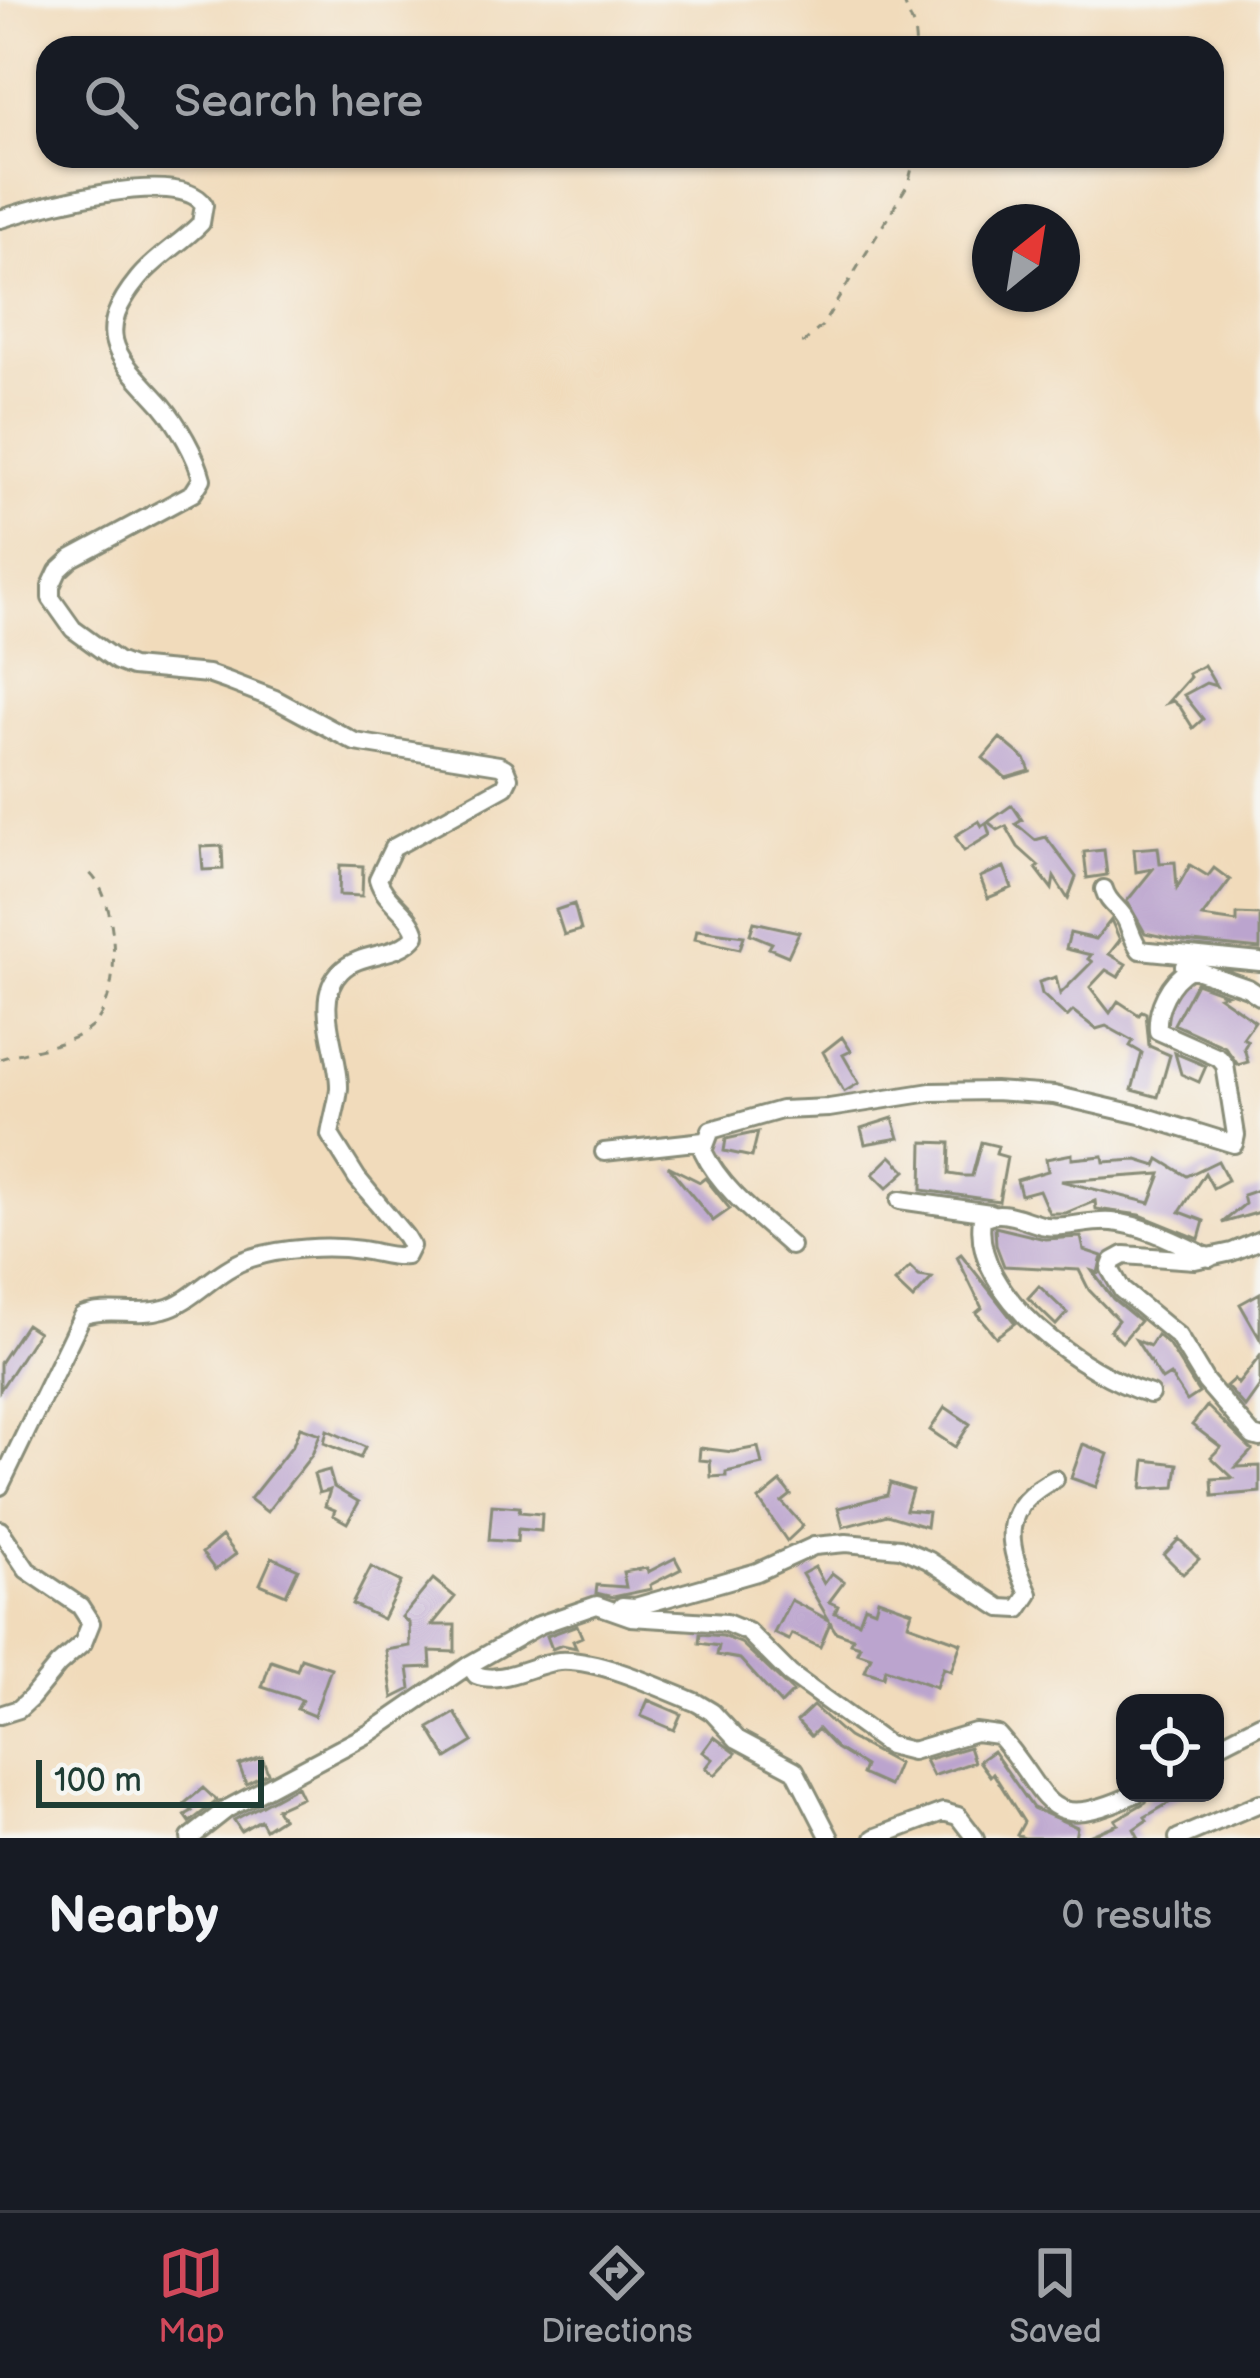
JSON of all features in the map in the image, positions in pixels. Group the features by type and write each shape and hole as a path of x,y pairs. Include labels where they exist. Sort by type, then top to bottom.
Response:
{"street":[{"path":"0,219 72,197 160,190 191,192 203,205 201,223 137,279 112,331 118,356 172,418 202,478 193,494 72,558 58,572 51,598 74,629 132,668 208,674 274,699 355,742 499,765 506,768 509,778 505,786 393,848 378,879 381,892 415,926 416,935 410,944 350,963 330,986 327,1007 339,1090 330,1135 357,1178 405,1236 411,1246 406,1256 342,1248 256,1256 212,1276 164,1310 82,1316 0,1486"},
{"path":"1104,889 1107,902 1126,917 1139,950 1260,962"},
{"path":"1163,953 1190,969 1260,996"},
{"path":"791,1246 710,1164 704,1141 711,1130 781,1110 829,1108 931,1092 994,1091 1054,1095 1234,1144 1225,1065 1158,1031 1156,1024 1169,988 1190,969"},
{"path":"604,1152 704,1141"},
{"path":"900,1200 1047,1226 1118,1222 1210,1258"},
{"path":"990,1213 982,1219 982,1251 1006,1296 1106,1377 1150,1394"},
{"path":"1260,1240 1210,1258 1124,1255 1110,1269 1122,1290 1178,1336 1206,1382 1253,1436 1260,1438"},
{"path":"190,1838 227,1809 370,1733 469,1665 539,1625 597,1605 635,1607 758,1572 814,1546 846,1544 900,1548 928,1560 1001,1608 1019,1610 1029,1594 1010,1549 1013,1521 1030,1491 1055,1479"},
{"path":"0,1530 27,1570 80,1606 91,1624 83,1643 31,1698 19,1709 0,1714"},
{"path":"597,1605 631,1617 726,1623 748,1632 790,1674 888,1745 912,1751 975,1732 998,1735 1045,1805 1059,1814 1078,1819 1098,1815 1121,1802"},
{"path":"469,1665 476,1675 493,1679 560,1661 581,1662 697,1703 751,1749 795,1770 830,1838"},
{"path":"1224,1742 1260,1724"},
{"path":"1178,1838 1260,1803"},
{"path":"874,1838 943,1812 958,1816 975,1838"}],"path":[{"path":"903,0 915,36"},
{"path":"802,344 822,326 840,298 908,184 912,168"},
{"path":"0,1059 80,1034 103,1015 109,1002 108,900 103,886 86,870"}],"building":[{"path":"1204,665 1216,686 1206,683 1184,695 1203,719 1193,728 1180,707 1173,701 1167,703 1188,674"},
{"path":"1000,738 1025,759 1030,771 1006,778 983,758"},
{"path":"1012,805 1022,820 1016,824 1035,840 1046,837 1076,877 1068,899 1054,877 1052,889 1006,826 998,830 988,822"},
{"path":"979,821 982,826 986,823 990,835 964,851 955,836"},
{"path":"222,846 223,869 203,870 201,847"},
{"path":"1158,847 1160,863 1175,862 1177,888 1190,865 1208,876 1214,868 1230,880 1202,917 1237,922 1237,914 1260,915 1260,949 1145,933 1127,901 1153,869 1136,872 1134,849"},
{"path":"1104,850 1107,875 1087,878 1084,852"},
{"path":"340,865 363,866 362,896 339,895"},
{"path":"1004,867 1012,888 988,898 980,877"},
{"path":"574,904 581,930 564,935 556,910"},
{"path":"1111,920 1120,940 1109,954 1126,964 1118,977 1106,970 1090,987 1110,1013 1118,1001 1139,1015 1146,1013 1149,1046 1170,1055 1158,1097 1132,1090 1142,1053 1130,1046 1133,1041 1106,1026 1096,1029 1073,1011 1067,1017 1042,994 1039,982 1056,977 1060,994 1092,962 1091,955 1066,949 1070,933 1096,939"},
{"path":"754,922 799,932 788,956 750,934"},
{"path":"697,930 744,936 740,949 695,939"},
{"path":"1196,983 1226,994 1219,996 1255,1021 1243,1038 1248,1041 1244,1048 1248,1062 1238,1065 1225,1047 1174,1024"},
{"path":"842,1037 851,1051 843,1055 859,1083 844,1092 823,1052"},
{"path":"1175,1053 1206,1066 1199,1082 1181,1074"},
{"path":"893,1118 899,1138 865,1144 861,1128"},
{"path":"758,1132 752,1157 724,1151 726,1139"},
{"path":"923,1142 950,1143 949,1174 962,1176 972,1176 981,1142 998,1146 996,1154 1007,1157 999,1201 922,1190"},
{"path":"1072,1154 1072,1159 1103,1156 1104,1162 1137,1160 1156,1166 1159,1159 1187,1176 1218,1161 1228,1180 1213,1188 1205,1173 1180,1212 1204,1221 1199,1239 1140,1215 1096,1209 1095,1201 1066,1213 1049,1213 1039,1190 1021,1195 1017,1180 1048,1171 1046,1159","holes":["1161,1174 1150,1203 1061,1181"]},
{"path":"891,1156 906,1171 887,1188 873,1174"},
{"path":"668,1166 700,1182 705,1178 730,1209 713,1221"},
{"path":"1260,1189 1260,1212 1222,1223 1245,1204 1243,1195"},
{"path":"995,1227 1045,1239 1081,1237 1084,1250 1102,1256 1098,1273 1092,1271 1113,1299 1140,1321 1122,1342 1110,1330 1118,1320 1089,1290 1079,1270 1004,1266"},
{"path":"961,1254 1015,1323 996,1337 976,1313 982,1308 957,1257"},
{"path":"910,1267 919,1276 932,1278 913,1299 895,1282"},
{"path":"1039,1286 1067,1313 1056,1325 1028,1298"},
{"path":"1260,1293 1260,1339 1240,1304"},
{"path":"26,1324 38,1332 0,1390 0,1363"},
{"path":"1157,1335 1168,1344 1199,1393 1187,1401 1170,1375 1162,1380 1136,1340 1150,1346"},
{"path":"1260,1356 1260,1386 1245,1407 1226,1386 1234,1379 1238,1384"},
{"path":"1207,1406 1252,1450 1236,1467 1260,1466 1260,1492 1213,1496 1212,1479 1233,1478 1211,1457 1221,1447 1192,1425"},
{"path":"945,1407 970,1424 955,1447 930,1430"},
{"path":"300,1427 320,1434 312,1455 267,1512 250,1499 293,1445"},
{"path":"327,1430 365,1447 360,1458 324,1443"},
{"path":"1083,1444 1108,1454 1096,1487 1071,1478"},
{"path":"758,1447 762,1464 726,1472 726,1476 711,1477 710,1461 699,1460 700,1448 732,1452"},
{"path":"1145,1460 1178,1464 1175,1487 1142,1489"},
{"path":"329,1470 334,1487 359,1502 347,1523 325,1506 330,1490 319,1493 314,1474"},
{"path":"781,1482 791,1495 782,1502 803,1526 787,1541 759,1500"},
{"path":"890,1483 912,1490 906,1510 928,1512 926,1527 887,1515 843,1527 838,1508 887,1495"},
{"path":"492,1505 542,1514 541,1531 518,1529 517,1542 489,1540"},
{"path":"222,1536 236,1554 215,1570 202,1553"},
{"path":"1179,1539 1199,1559 1183,1574 1164,1555"},
{"path":"272,1557 298,1569 286,1595 260,1584"},
{"path":"675,1558 681,1569 650,1585 651,1589 613,1597 596,1593 597,1585 626,1587 623,1572 647,1568 648,1572"},
{"path":"371,1567 401,1582 383,1619 352,1604"},
{"path":"815,1567 824,1584 832,1573 844,1582 829,1602 838,1606 835,1613 859,1622 865,1606 875,1610 878,1599 912,1611 908,1624 961,1643 951,1671 943,1668 936,1687 885,1669 883,1677 865,1671 871,1657 857,1652 860,1646 851,1643 853,1638 836,1632 830,1623 820,1647 792,1634 789,1640 774,1633 791,1600 829,1620 802,1574"},
{"path":"433,1579 455,1597 432,1625 455,1625 455,1652 430,1651 431,1667 408,1668 411,1689 393,1698 386,1650 410,1646 409,1623 402,1617"},
{"path":"577,1625 582,1637 573,1641 576,1648 552,1649 547,1636"},
{"path":"700,1634 741,1643 793,1692 781,1704 740,1659 717,1655 719,1646 699,1643"},
{"path":"301,1658 331,1668 314,1716 297,1709 302,1700 262,1687 271,1661 297,1670"},
{"path":"648,1700 681,1714 674,1730 641,1716"},
{"path":"813,1706 848,1737 898,1764 889,1786 862,1774 865,1766 836,1748 818,1729 811,1736 797,1721"},
{"path":"455,1713 473,1742 447,1758 429,1728"},
{"path":"714,1737 736,1753 715,1775 706,1768 713,1759 703,1752"},
{"path":"969,1747 974,1762 933,1776 925,1760"},
{"path":"993,1751 1033,1808 1077,1827 1075,1838 1017,1835 1024,1822 993,1773 990,1776 979,1761"},
{"path":"262,1757 268,1773 246,1784 239,1765"},
{"path":"297,1786 302,1797 276,1809 282,1818 265,1829 260,1820 241,1831 234,1820"},
{"path":"203,1788 217,1801 190,1822 185,1815 192,1811 185,1803"},
{"path":"1146,1802 1171,1802 1134,1829 1139,1838 1084,1838 1118,1824 1115,1820"}]}
